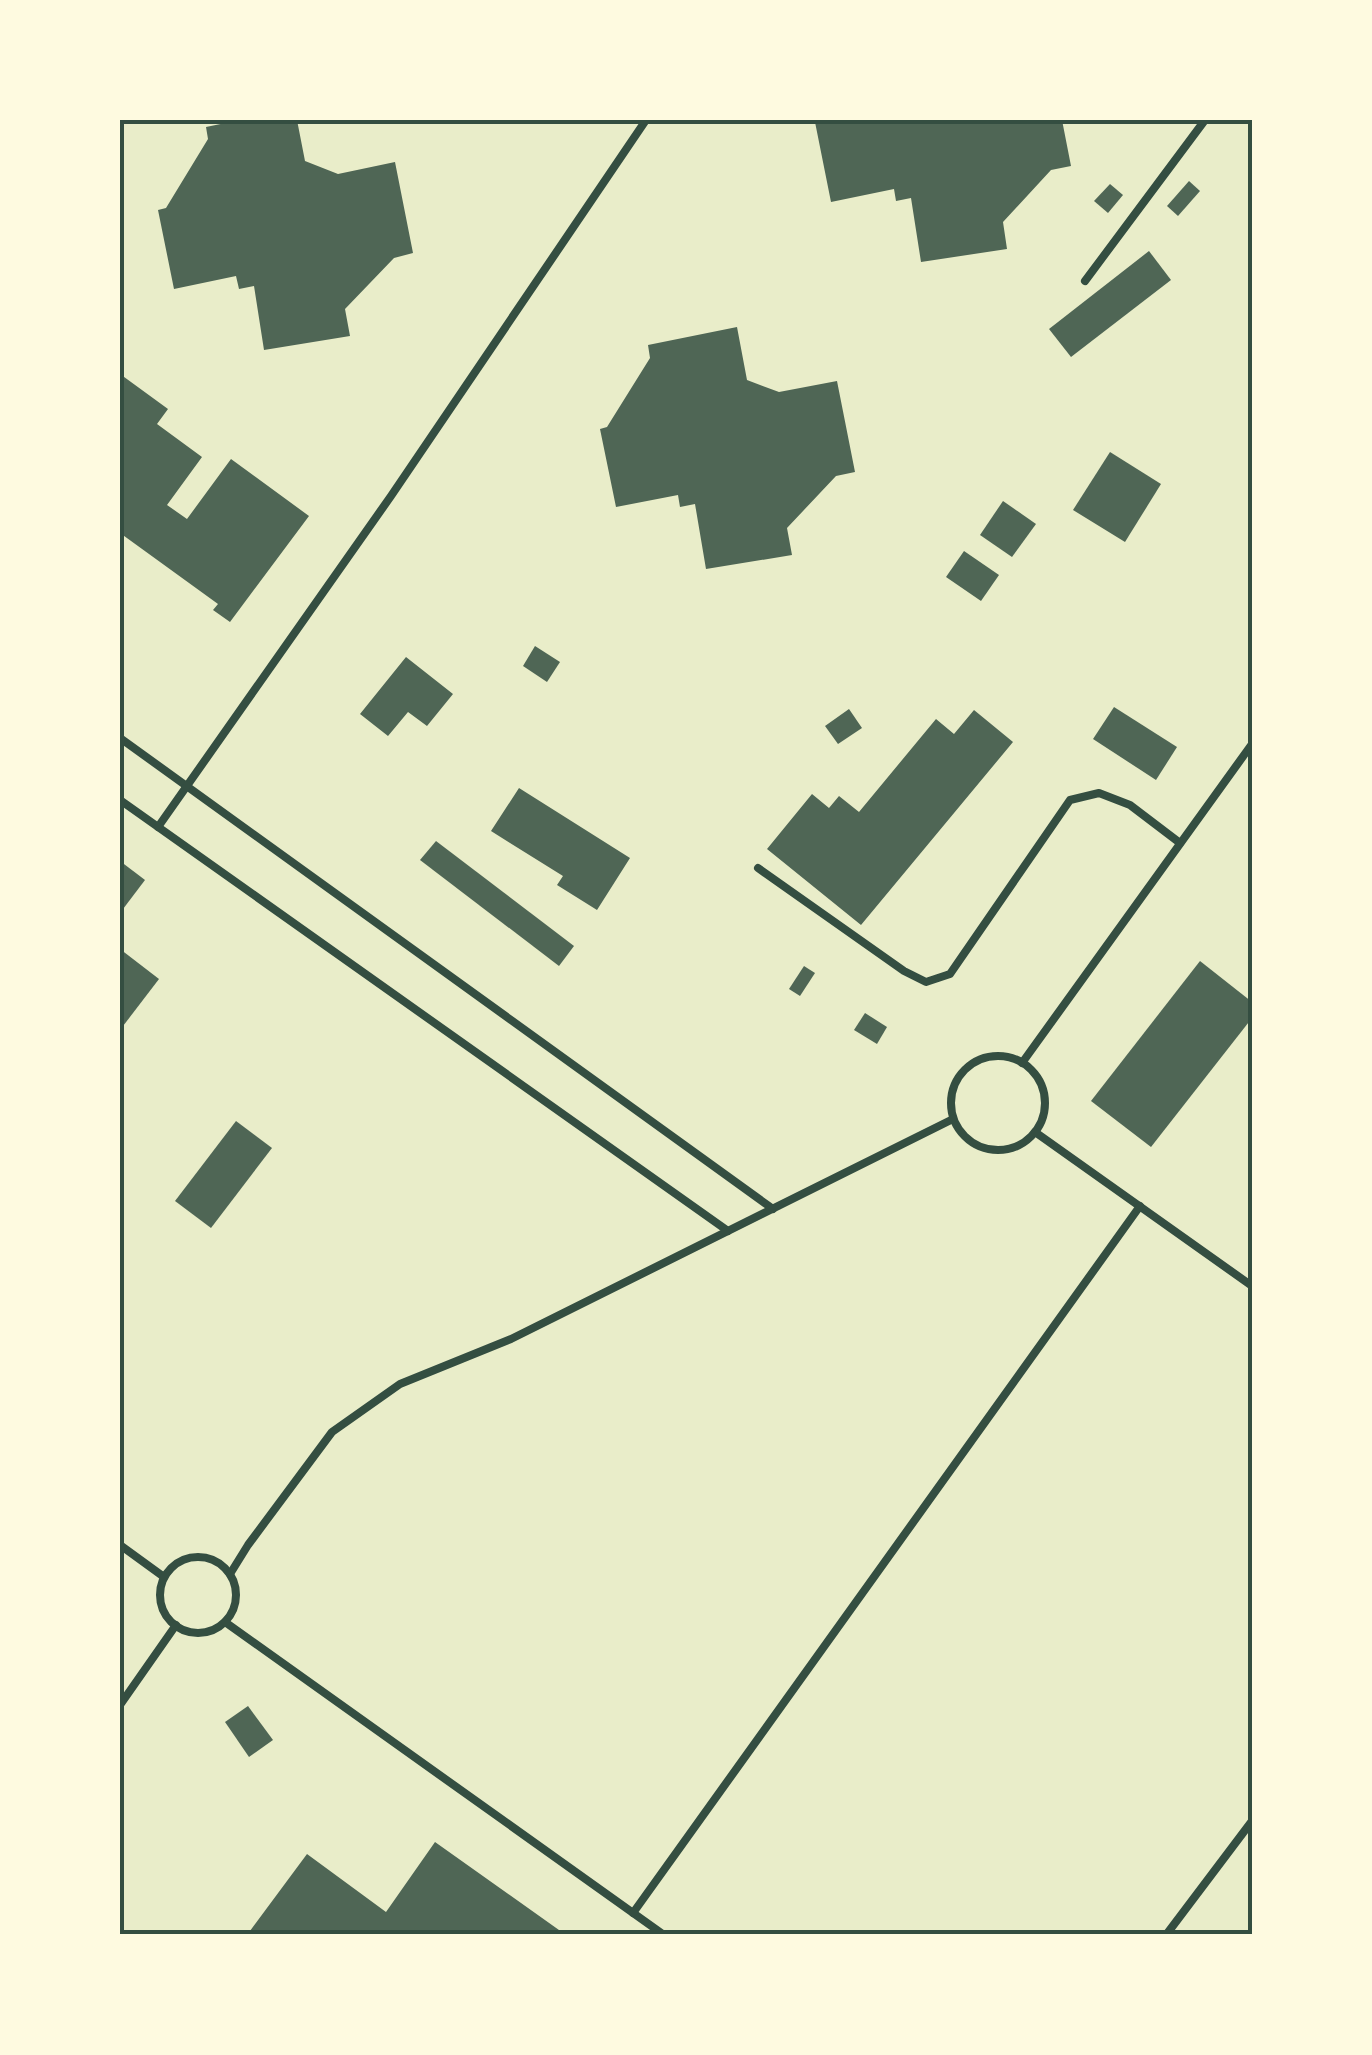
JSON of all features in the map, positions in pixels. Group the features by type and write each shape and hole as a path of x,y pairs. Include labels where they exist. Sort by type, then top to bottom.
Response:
{"lane":[{"path":"158,828 412,466 646,120"},
{"path":"1085,281 1204,120"},
{"path":"120,738 773,1209"},
{"path":"1022,1063 1252,744"},
{"path":"758,868 904,971 926,982 950,974 1070,800 1099,793 1130,805 1180,843"},
{"path":"120,800 728,1232"},
{"path":"994,1056 1022,1063 1034,1073 1045,1102 1043,1118 1035,1132 1012,1148 984,1148 970,1142 960,1132 950,1106 958,1078 968,1067 994,1056"},
{"path":"230,1574 332,1432 400,1384 511,1339 954,1120"},
{"path":"1035,1132 1252,1286"},
{"path":"633,1913 1140,1206"},
{"path":"120,1545 164,1577"},
{"path":"196,1557 209,1558 230,1574 236,1586 236,1599 225,1622 214,1630 187,1631 166,1616 160,1590 172,1567 196,1557"},
{"path":"225,1622 664,1935"},
{"path":"120,1705 176,1626"},
{"path":"1166,1935 1252,1821"}],"building":[{"path":"240,120 297,120 305,161 338,174 395,162 413,253 394,258 345,309 350,336 264,350 254,286 239,289 236,276 174,289 158,210 166,208 208,139 206,127"},
{"path":"1062,120 1071,166 1051,170 1003,222 1007,249 921,262 911,198 896,201 894,189 831,202 815,122"},
{"path":"1189,181 1200,191 1178,216 1167,206"},
{"path":"1110,184 1123,195 1108,213 1094,201"},
{"path":"1149,251 1171,280 1071,357 1049,329"},
{"path":"737,327 747,380 779,392 837,381 855,472 836,476 787,528 792,555 706,569 695,504 680,507 678,495 616,507 600,429 607,427 650,358 648,345"},
{"path":"120,374 168,409 157,424 202,457 167,505 187,519 231,459 309,516 230,622 213,610 218,604 120,533"},
{"path":"1110,452 1161,484 1125,542 1073,510"},
{"path":"1003,501 1036,524 1012,557 980,535"},
{"path":"964,551 999,575 981,601 946,577"},
{"path":"535,646 560,662 547,682 523,666"},
{"path":"406,657 453,694 427,726 408,712 388,736 360,714"},
{"path":"1114,707 1177,747 1156,780 1093,739"},
{"path":"849,709 862,728 838,744 825,726"},
{"path":"974,710 1013,742 861,925 767,849 812,794 829,808 839,796 859,812 936,719 954,734"},
{"path":"519,788 630,858 597,910 557,885 563,876 491,831"},
{"path":"436,841 574,946 559,966 420,860"},
{"path":"120,861 145,880 120,913"},
{"path":"120,949 159,979 120,1030"},
{"path":"1200,961 1252,1002 1252,1018 1151,1147 1091,1101"},
{"path":"804,966 815,973 800,996 789,989"},
{"path":"865,1013 887,1027 877,1044 854,1030"},
{"path":"236,1121 272,1148 211,1228 175,1201"},
{"path":"248,1706 273,1740 249,1757 225,1722"},
{"path":"435,1842 566,1935 247,1935 307,1854 386,1912"}]}
